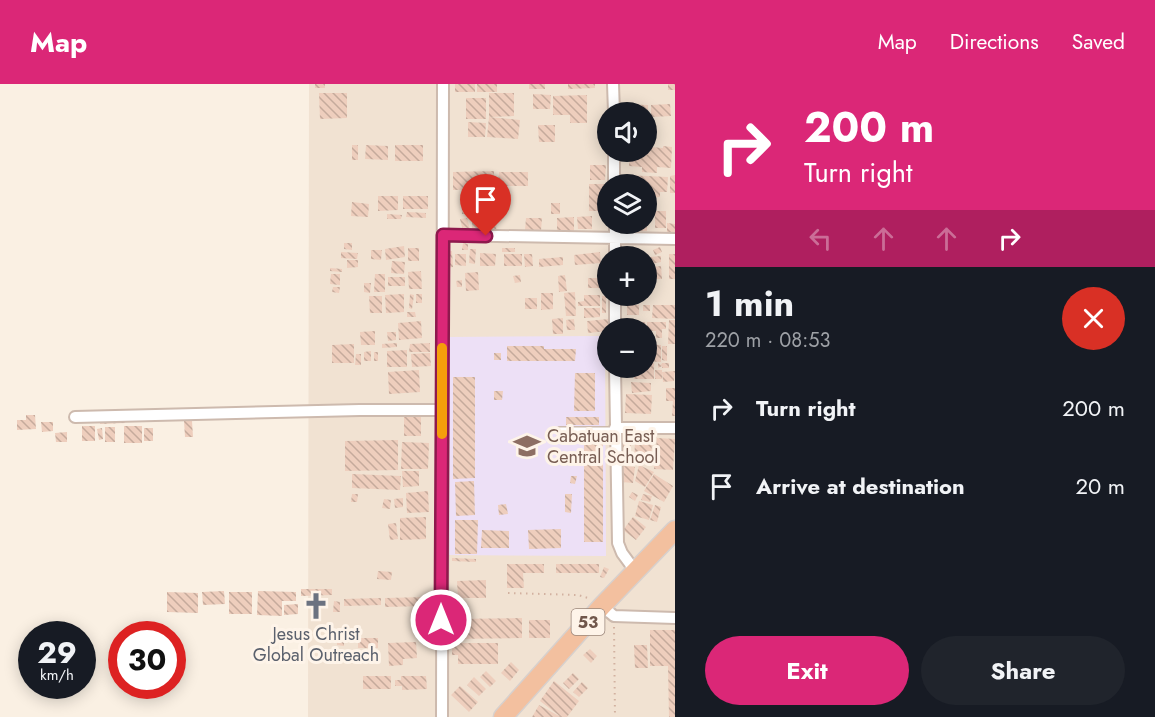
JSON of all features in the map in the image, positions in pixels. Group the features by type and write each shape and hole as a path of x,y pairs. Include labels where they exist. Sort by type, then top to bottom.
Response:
{"highway":[{"name":"53","path":"503,717 608,611 636,572 675,530"}],"street":[{"path":"442,84 442,717"},
{"path":"614,84 614,102"},
{"path":"615,234 615,246"},
{"path":"443,235 675,239"},
{"path":"615,378 618,543 622,553 636,572"},
{"path":"75,417 442,410"},
{"path":"615,429 675,429"},
{"path":"608,611 675,618"}],"lane":[{"path":"560,429 615,429"}],"path":[{"path":"508,593 578,595 592,600 608,611 615,717"}],"shaded area":[{"path":"309,84 675,84 675,717 308,717"},
{"name":"Cabatuan East Central School","path":"597,336 597,378 605,378 606,556 449,555 446,337"}],"building":[{"path":"315,84 325,84 325,88 315,88"},
{"path":"455,84 475,84 475,92 455,92"},
{"path":"477,84 497,84 497,92 477,92"},
{"path":"529,84 545,84 545,89 529,89"},
{"path":"568,84 595,84 595,88 568,89"},
{"path":"668,84 675,84 675,90 668,90"},
{"path":"319,93 347,93 347,118 320,119"},
{"path":"489,93 514,93 514,116 489,117"},
{"path":"533,94 551,95 550,109 533,109"},
{"path":"587,95 587,123 570,123 570,115 553,115 553,96"},
{"path":"466,98 486,98 486,119 466,119"},
{"path":"670,104 671,116 657,117 657,105"},
{"path":"489,117 520,120 518,139 487,137"},
{"path":"468,122 486,123 485,137 468,137"},
{"path":"538,125 555,125 555,142 539,142"},
{"path":"352,145 358,145 358,160 352,160"},
{"path":"366,145 388,146 388,160 365,159"},
{"path":"395,145 423,145 423,161 395,161"},
{"path":"663,146 672,147 671,168 657,167 657,173 642,172 642,167 629,166 629,162 657,162 657,148 663,148"},
{"path":"590,165 606,165 605,174 597,174 597,180 590,180"},
{"path":"494,171 494,189 453,190 453,172"},
{"path":"499,172 528,172 528,186 498,186"},
{"path":"675,175 675,193 670,193 670,176"},
{"path":"657,176 668,177 667,192 660,192 660,197 657,197"},
{"path":"589,184 597,184 597,211 589,211"},
{"path":"378,196 398,196 398,210 378,211"},
{"path":"403,196 428,196 428,209 403,209"},
{"path":"462,197 490,197 490,214 462,214"},
{"path":"352,202 369,204 368,217 351,216"},
{"path":"551,203 560,203 560,214 551,214"},
{"path":"657,211 666,211 666,228 657,228"},
{"path":"407,212 426,213 426,218 406,217"},
{"path":"387,214 402,215 401,219 387,219"},
{"path":"592,216 592,229 578,229 577,217"},
{"path":"472,217 497,218 496,233 472,232"},
{"path":"574,217 574,232 557,233 557,218"},
{"path":"467,218 470,229 463,231 460,219"},
{"path":"526,218 542,218 541,231 525,230"},
{"path":"667,223 675,224 675,233 667,233"},
{"path":"344,243 352,243 352,250 344,249"},
{"path":"463,243 468,244 468,250 462,250"},
{"path":"404,246 405,257 386,260 385,249"},
{"path":"660,247 662,252 657,254 657,248"},
{"path":"408,248 419,248 419,261 408,261"},
{"path":"502,248 515,248 515,252 502,252"},
{"path":"470,249 476,249 475,264 469,263"},
{"path":"371,250 382,250 381,260 371,259"},
{"path":"452,251 453,267 447,268 445,252"},
{"path":"341,252 358,253 357,259 341,258"},
{"path":"597,252 597,263 575,265 574,255"},
{"path":"480,253 496,254 495,266 480,266"},
{"path":"455,254 466,254 466,266 455,265"},
{"path":"504,254 522,254 522,266 504,266"},
{"path":"524,254 532,254 533,266 525,267"},
{"path":"669,254 675,254 675,279 669,279"},
{"path":"657,256 661,256 661,262 657,263"},
{"path":"563,257 563,265 539,267 539,259"},
{"path":"347,260 358,260 358,267 347,268"},
{"path":"392,261 405,262 404,274 391,273"},
{"path":"657,266 661,266 662,279 657,279"},
{"path":"330,268 342,269 342,272 330,271"},
{"path":"421,271 422,289 409,289 408,272"},
{"path":"478,272 479,290 466,291 465,273"},
{"path":"331,274 340,274 340,285 330,284"},
{"path":"375,274 385,274 385,292 374,292"},
{"path":"520,275 521,282 515,283 513,276"},
{"path":"565,275 567,291 559,292 558,276"},
{"path":"388,277 405,277 405,286 388,286"},
{"path":"588,278 597,278 597,288 588,288"},
{"path":"462,280 462,287 457,287 456,281"},
{"path":"364,283 371,283 370,293 364,292"},
{"path":"333,287 340,287 339,293 332,292"},
{"path":"575,292 576,316 566,316 564,293"},
{"path":"541,293 553,293 553,309 541,310"},
{"path":"404,294 404,312 386,313 385,295"},
{"path":"410,294 414,295 412,309 409,308"},
{"path":"416,294 422,294 422,303 416,303"},
{"path":"584,295 597,295 597,306 578,306 578,302 584,301"},
{"path":"369,296 382,296 382,313 370,313"},
{"path":"525,298 537,298 537,309 525,309"},
{"path":"675,305 675,319 652,318 653,306"},
{"path":"602,306 606,306 606,313 602,313"},
{"path":"627,306 639,306 639,315 627,315"},
{"path":"643,306 650,306 650,311 643,311"},
{"path":"584,308 600,308 600,317 584,318"},
{"path":"407,312 415,312 416,317 407,317"},
{"path":"563,318 563,334 553,334 552,319"},
{"path":"574,319 575,330 567,330 566,320"},
{"path":"597,320 597,332 588,333 587,321"},
{"path":"669,320 675,320 675,344 668,344"},
{"path":"421,321 422,338 399,340 398,323"},
{"path":"657,322 666,322 666,329 662,329 662,338 657,338"},
{"path":"375,331 375,345 361,345 360,332"},
{"path":"387,332 396,332 396,340 388,341"},
{"path":"397,343 397,347 382,348 382,344"},
{"path":"430,343 430,352 409,352 410,344"},
{"path":"354,344 354,363 332,363 332,345"},
{"path":"657,345 661,345 661,362 657,362"},
{"path":"507,346 576,349 575,361 507,361"},
{"path":"662,346 667,346 667,361 662,360"},
{"path":"407,350 407,367 387,367 387,351"},
{"path":"371,351 371,361 364,361 364,352"},
{"path":"374,352 378,352 378,361 374,361"},
{"path":"430,353 431,366 412,367 411,354"},
{"path":"494,353 501,353 501,360 494,360"},
{"path":"356,354 361,354 361,365 355,365"},
{"path":"658,363 661,365 669,363 669,368 662,368 662,366 658,368"},
{"path":"419,370 420,392 389,394 388,372"},
{"path":"657,370 662,370 662,379 655,379"},
{"path":"675,371 674,381 663,382 662,372"},
{"path":"575,373 595,373 595,411 574,411"},
{"path":"453,377 475,377 475,478 453,479"},
{"path":"631,382 651,383 651,391 632,393"},
{"path":"666,388 675,388 675,416 672,416 673,401 666,401"},
{"path":"494,391 503,391 502,400 494,400"},
{"path":"626,394 652,395 651,414 625,413"},
{"path":"26,415 35,415 36,429 17,430 17,420 26,420"},
{"path":"404,416 421,416 421,436 404,436"},
{"path":"566,417 599,417 599,425 566,425"},
{"path":"100,419 125,419 125,423 100,424"},
{"path":"184,421 192,421 193,437 185,437"},
{"path":"41,422 53,422 53,431 42,432"},
{"path":"82,426 95,426 95,441 82,441"},
{"path":"124,426 142,426 142,443 124,443"},
{"path":"105,427 115,427 115,442 105,442"},
{"path":"102,428 103,439 99,440 97,429"},
{"path":"144,428 153,428 153,441 144,441"},
{"path":"67,432 67,442 56,442 55,433"},
{"path":"584,436 603,436 603,542 584,542"},
{"path":"622,437 631,437 631,450 622,450"},
{"path":"657,438 675,439 673,470 654,469"},
{"path":"398,440 398,470 345,471 345,441"},
{"path":"402,442 429,443 428,469 401,469"},
{"path":"635,443 652,444 651,456 646,455 646,463 634,462"},
{"path":"639,465 654,472 645,487 635,481"},
{"path":"623,466 635,467 633,483 622,482"},
{"path":"402,471 419,471 419,486 403,487"},
{"path":"352,474 401,476 400,490 352,488"},
{"path":"654,474 673,486 664,502 644,491"},
{"path":"571,476 577,476 575,484 570,483"},
{"path":"474,481 475,515 456,516 455,482"},
{"path":"428,491 429,512 407,513 406,493"},
{"path":"632,492 638,495 635,501 629,497"},
{"path":"352,494 358,494 357,502 351,502"},
{"path":"565,494 572,494 571,513 565,512"},
{"path":"643,494 652,496 650,502 641,500"},
{"path":"403,498 403,507 395,508 394,499"},
{"path":"384,499 391,500 390,509 382,508"},
{"path":"639,501 653,505 649,520 635,516"},
{"path":"506,504 508,514 499,515 498,505"},
{"path":"655,505 661,507 657,522 650,520"},
{"path":"426,517 426,539 400,540 400,518"},
{"path":"633,517 646,527 636,540 623,530"},
{"path":"455,520 478,520 477,554 455,554"},
{"path":"396,523 398,539 390,540 388,524"},
{"path":"561,529 561,548 529,549 528,530"},
{"path":"482,530 509,531 509,548 481,548"},
{"path":"452,558 476,559 476,562 452,561"},
{"path":"507,564 544,564 544,573 523,573 524,588 507,588"},
{"path":"556,564 599,564 599,573 556,573"},
{"path":"604,567 609,569 604,578 600,577"},
{"path":"378,571 392,572 391,580 377,579"},
{"path":"486,580 486,598 458,598 457,581"},
{"path":"301,589 332,589 332,595 301,596"},
{"path":"224,591 225,604 203,605 202,592"},
{"path":"258,591 296,592 296,601 282,601 282,616 257,615"},
{"path":"167,592 198,593 198,613 167,612"},
{"path":"229,592 252,592 252,614 229,614"},
{"path":"427,597 427,606 385,607 385,598"},
{"path":"381,598 381,605 344,606 344,599"},
{"path":"334,601 340,602 340,612 333,612"},
{"path":"298,604 298,614 284,615 284,605"},
{"path":"522,618 522,638 452,639 452,619"},
{"path":"529,620 550,620 550,638 529,638"},
{"path":"650,630 675,630 675,717 669,717 668,666 650,666"},
{"path":"358,638 378,638 378,648 358,648"},
{"path":"337,639 344,639 344,646 337,645"},
{"path":"416,642 417,658 403,659 403,665 389,666 388,643"},
{"path":"452,643 498,643 498,664 458,664 458,655 452,655"},
{"path":"634,645 647,645 648,668 635,668"},
{"path":"590,649 597,656 591,663 583,655"},
{"path":"375,651 375,660 370,660 370,652"},
{"path":"511,662 519,670 510,681 501,673"},
{"path":"486,671 496,681 490,687 480,677"},
{"path":"573,673 579,679 569,689 563,683"},
{"path":"363,676 391,676 391,689 363,689"},
{"path":"401,676 426,676 427,689 402,690 402,686 395,686 395,680 401,680"},
{"path":"474,677 486,689 479,696 467,685"},
{"path":"554,681 579,701 567,717 561,717 540,701"},
{"path":"582,682 588,688 579,697 573,692"},
{"path":"460,686 478,702 469,712 451,695"},
{"path":"539,705 561,717 532,717"}],"slow traffic":[{"path":"442,348 442,434"}],"place":[{"name":"Cabatuan East Central School","path":"527,446"},
{"name":"Jesus Christ Global Outreach","path":"316,606"}],"route":[{"path":"441,620 443,235 486,236"}]}
